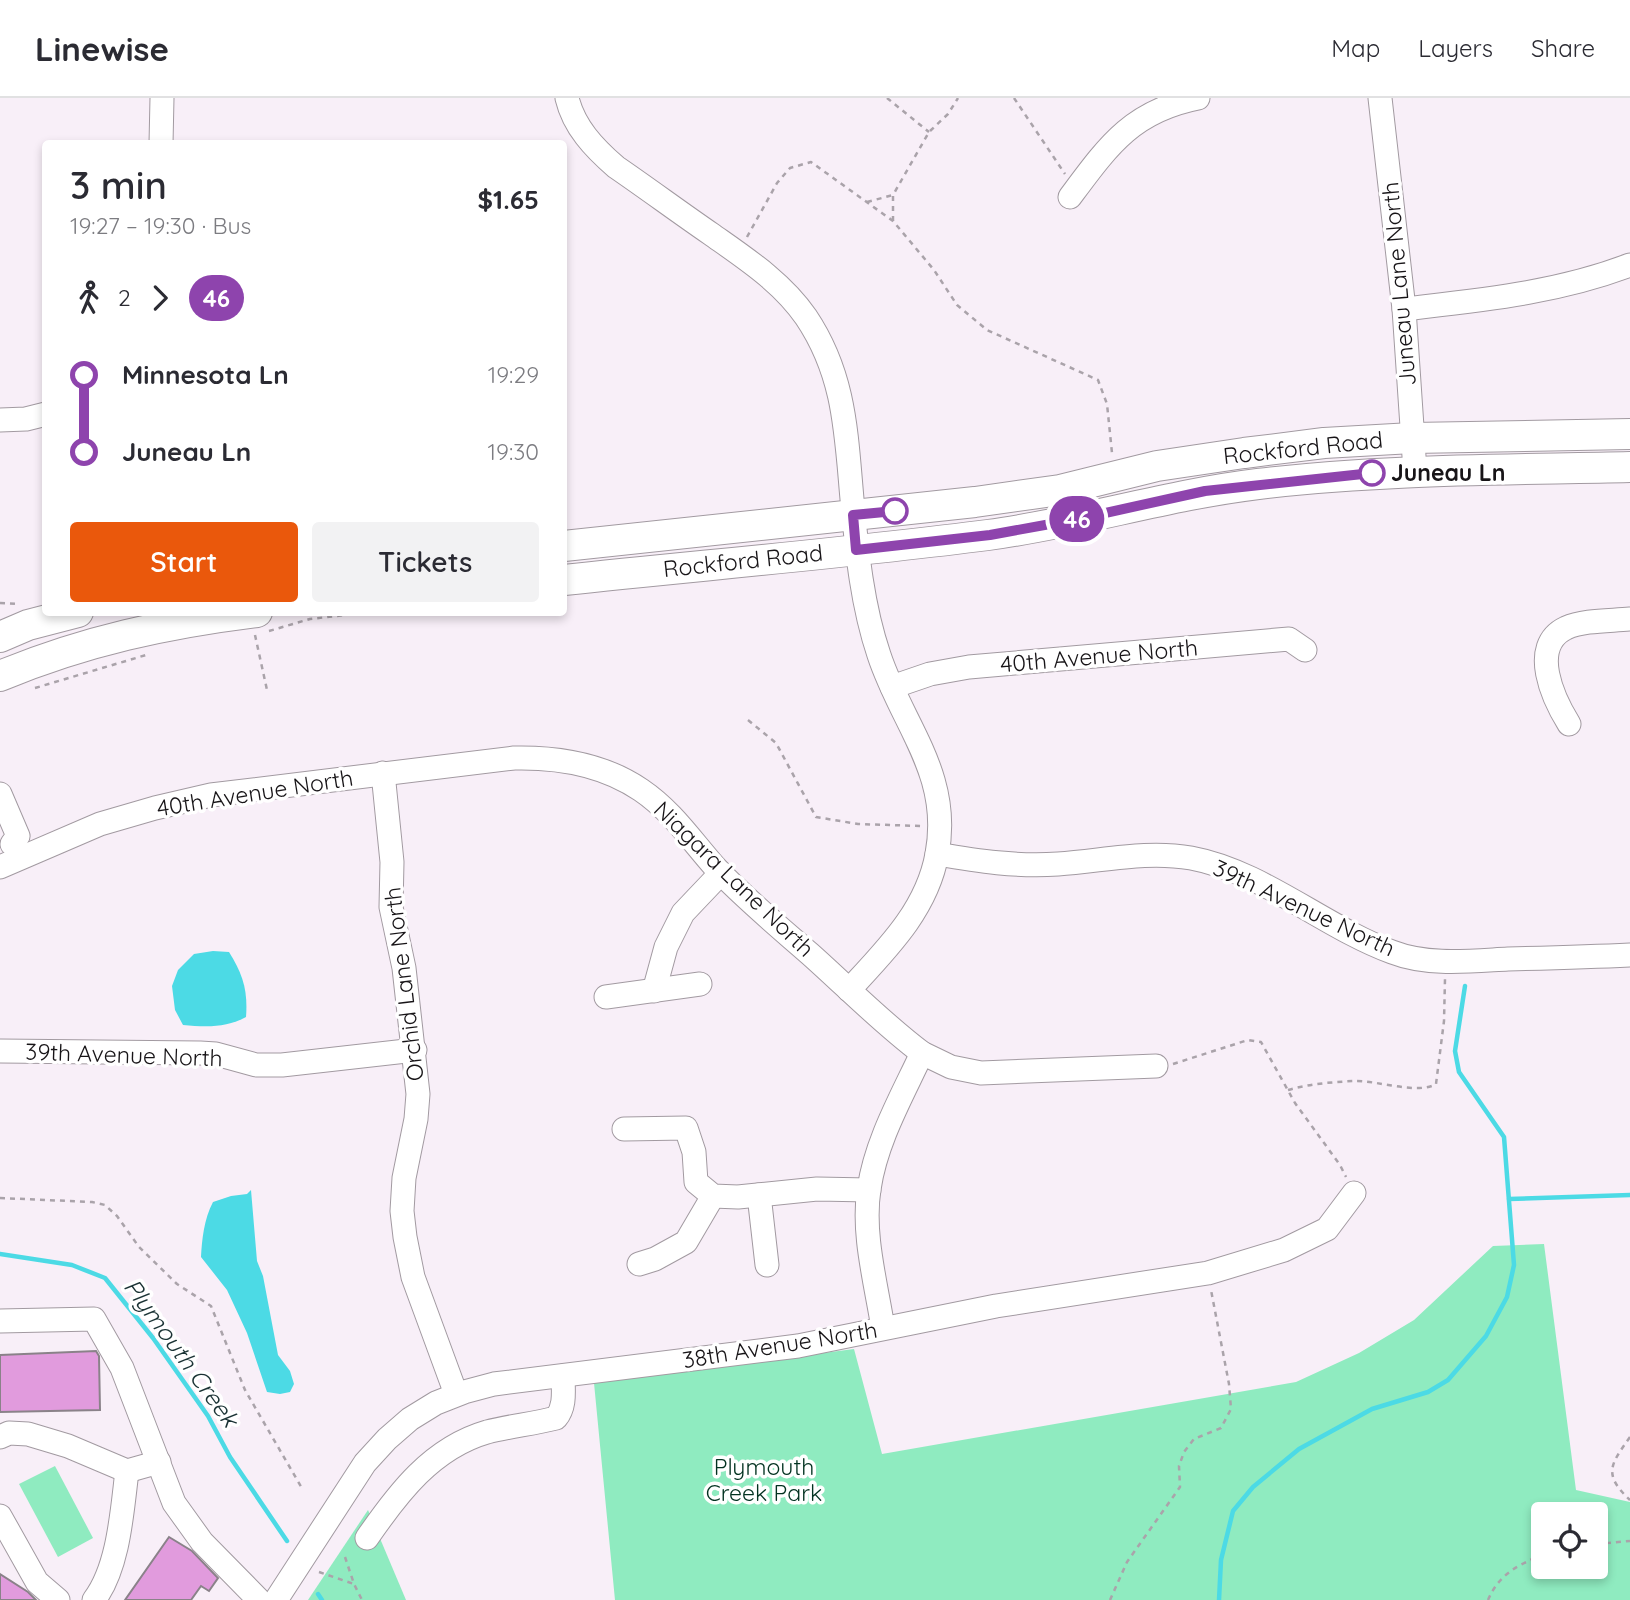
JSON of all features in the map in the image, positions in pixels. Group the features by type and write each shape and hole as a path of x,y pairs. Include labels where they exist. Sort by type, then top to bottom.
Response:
{"main road":[{"name":"Rockford Road","path":"567,546 975,502 1059,490 1157,466 1324,443 1412,438 1630,433"},
{"name":"Rockford Road","path":"567,580 990,535 1219,489 1360,474 1630,467"},
{"path":"0,637 14,628 62,616"},
{"path":"12,683 29,664 115,638 188,621 259,627"}],"street":[{"path":"161,140 162,98"},
{"path":"567,98 579,128 596,149 616,167 779,285 805,315 825,348 839,386 846,423 856,550 867,612 878,655 922,746 940,813 937,854 929,883 914,914 893,942 849,990"},
{"path":"1074,192 1119,135 1147,115 1177,102 1198,98"},
{"name":"Juneau Lane North","path":"1380,98 1404,309 1415,471"},
{"path":"1404,309 1557,288 1630,265"},
{"path":"11,419 42,415"},
{"path":"1569,724 1556,702 1549,678 1546,661 1548,648 1563,629 1630,619"},
{"name":"40th Avenue North","path":"892,687 929,674 969,667 1289,639 1305,650"},
{"name":"Niagara Lane North","path":"477,762 548,758 580,763 641,789 666,809 721,873 849,990 922,1053 951,1067 981,1073 1156,1066"},
{"name":"40th Avenue North","path":"8,853 167,805 223,793 477,762"},
{"name":"Orchid Lane North","path":"383,773 392,862 391,907 404,968 418,1094 416,1119 404,1178 402,1212 413,1277 456,1394"},
{"path":"0,794 18,836 8,853"},
{"name":"39th Avenue North","path":"937,854 1017,866 1060,864 1131,855 1191,858 1249,879 1394,953 1426,960 1630,955"},
{"path":"654,991 666,947 683,913 721,873"},
{"path":"606,997 700,984"},
{"name":"39th Avenue North","path":"0,1051 201,1053 216,1054 256,1065 282,1065 415,1050"},
{"path":"883,1328 869,1231 869,1190 874,1164 884,1137 922,1053"},
{"path":"624,1129 686,1128 694,1152 696,1182 713,1196 738,1197 817,1189 869,1190"},
{"name":"38th Avenue North","path":"275,1600 365,1463 410,1419 456,1394 495,1384 798,1346 996,1306 1208,1273 1284,1250 1327,1229 1354,1193"},
{"path":"759,1195 767,1265"},
{"path":"639,1264 655,1259 686,1242 713,1196"},
{"path":"0,1321 94,1319 122,1368 174,1503 202,1542 259,1600"},
{"path":"367,1538 408,1483 433,1460 484,1433 556,1418 563,1403 563,1376"},
{"path":"0,1437 9,1433 28,1434 68,1446 127,1471 159,1462"},
{"path":"94,1600 103,1588 119,1532 127,1471"},
{"path":"0,1516 37,1582 58,1600"}],"path":[{"path":"887,98 929,132"},
{"path":"893,221 893,195 929,132 958,98"},
{"path":"1014,98 1074,192"},
{"path":"737,253 778,183 790,168 811,162 893,221 934,270 957,305 987,330 1098,380 1107,404 1114,463"},
{"path":"867,202 893,195"},
{"path":"267,690 259,627 337,616"},
{"path":"12,683 84,675 156,652"},
{"path":"748,720 776,743 816,817 858,824 939,828"},
{"path":"1288,1090 1354,1081 1377,1081 1419,1088 1430,1088 1436,1084 1444,1021 1445,961"},
{"path":"1156,1066 1178,1064 1254,1040 1261,1042 1307,1121 1340,1165 1354,1193"},
{"path":"0,1198 92,1202 105,1205 117,1216 139,1247 177,1284 211,1306 245,1390 303,1490"},
{"path":"1110,1600 1127,1562 1180,1487 1179,1466 1184,1452 1194,1439 1221,1428 1231,1409 1229,1384 1208,1273"},
{"path":"1630,1437 1612,1464 1611,1472 1613,1479 1630,1500"},
{"path":"1608,1543 1630,1541"},
{"path":"345,1557 362,1600"},
{"path":"1488,1600 1502,1576 1531,1559"},
{"path":"314,1570 354,1584"}],"green space":[{"name":"Plymouth Creek Park","path":"1544,1244 1576,1490 1630,1502 1630,1600 615,1600 594,1383 854,1349 882,1454 1296,1382 1359,1353 1414,1320 1493,1246"},
{"path":"55,1466 93,1538 58,1557 19,1484"},
{"path":"368,1510 406,1600 308,1600"}],"water":[{"path":"229,952 238,968 244,983 246,1017 216,1026 183,1025 175,1010 172,986 178,970 194,954"},
{"path":"251,1190 257,1261 263,1276 278,1355 290,1371 294,1384 290,1392 280,1394 267,1392 247,1333 227,1290 201,1257 206,1222 213,1202 247,1194"}],"building":[{"path":"96,1351 99,1356 100,1410 0,1412 0,1355"},
{"path":"169,1537 192,1551 218,1578 209,1591 201,1586 191,1600 125,1600"},
{"path":"0,1574 28,1592 36,1600 0,1600"}],"waterway":[{"path":"1219,1600 1221,1560 1233,1511 1253,1487 1299,1449 1372,1409 1428,1392 1448,1380 1486,1336 1507,1297 1514,1265 1504,1137 1459,1072 1455,1051 1465,986"},
{"path":"1509,1199 1630,1195"},
{"name":"Plymouth Creek","path":"0,1254 72,1265 105,1278 153,1338 208,1416 230,1457 287,1541"},
{"name":"Plymouth Creek","path":"318,1594 322,1600"}],"bus line":[{"name":"46","path":"895,511 853,515 856,550 990,535 1205,491 1372,473"}],"place":[{"name":"Juneau Ln","path":"1372,473"}]}
